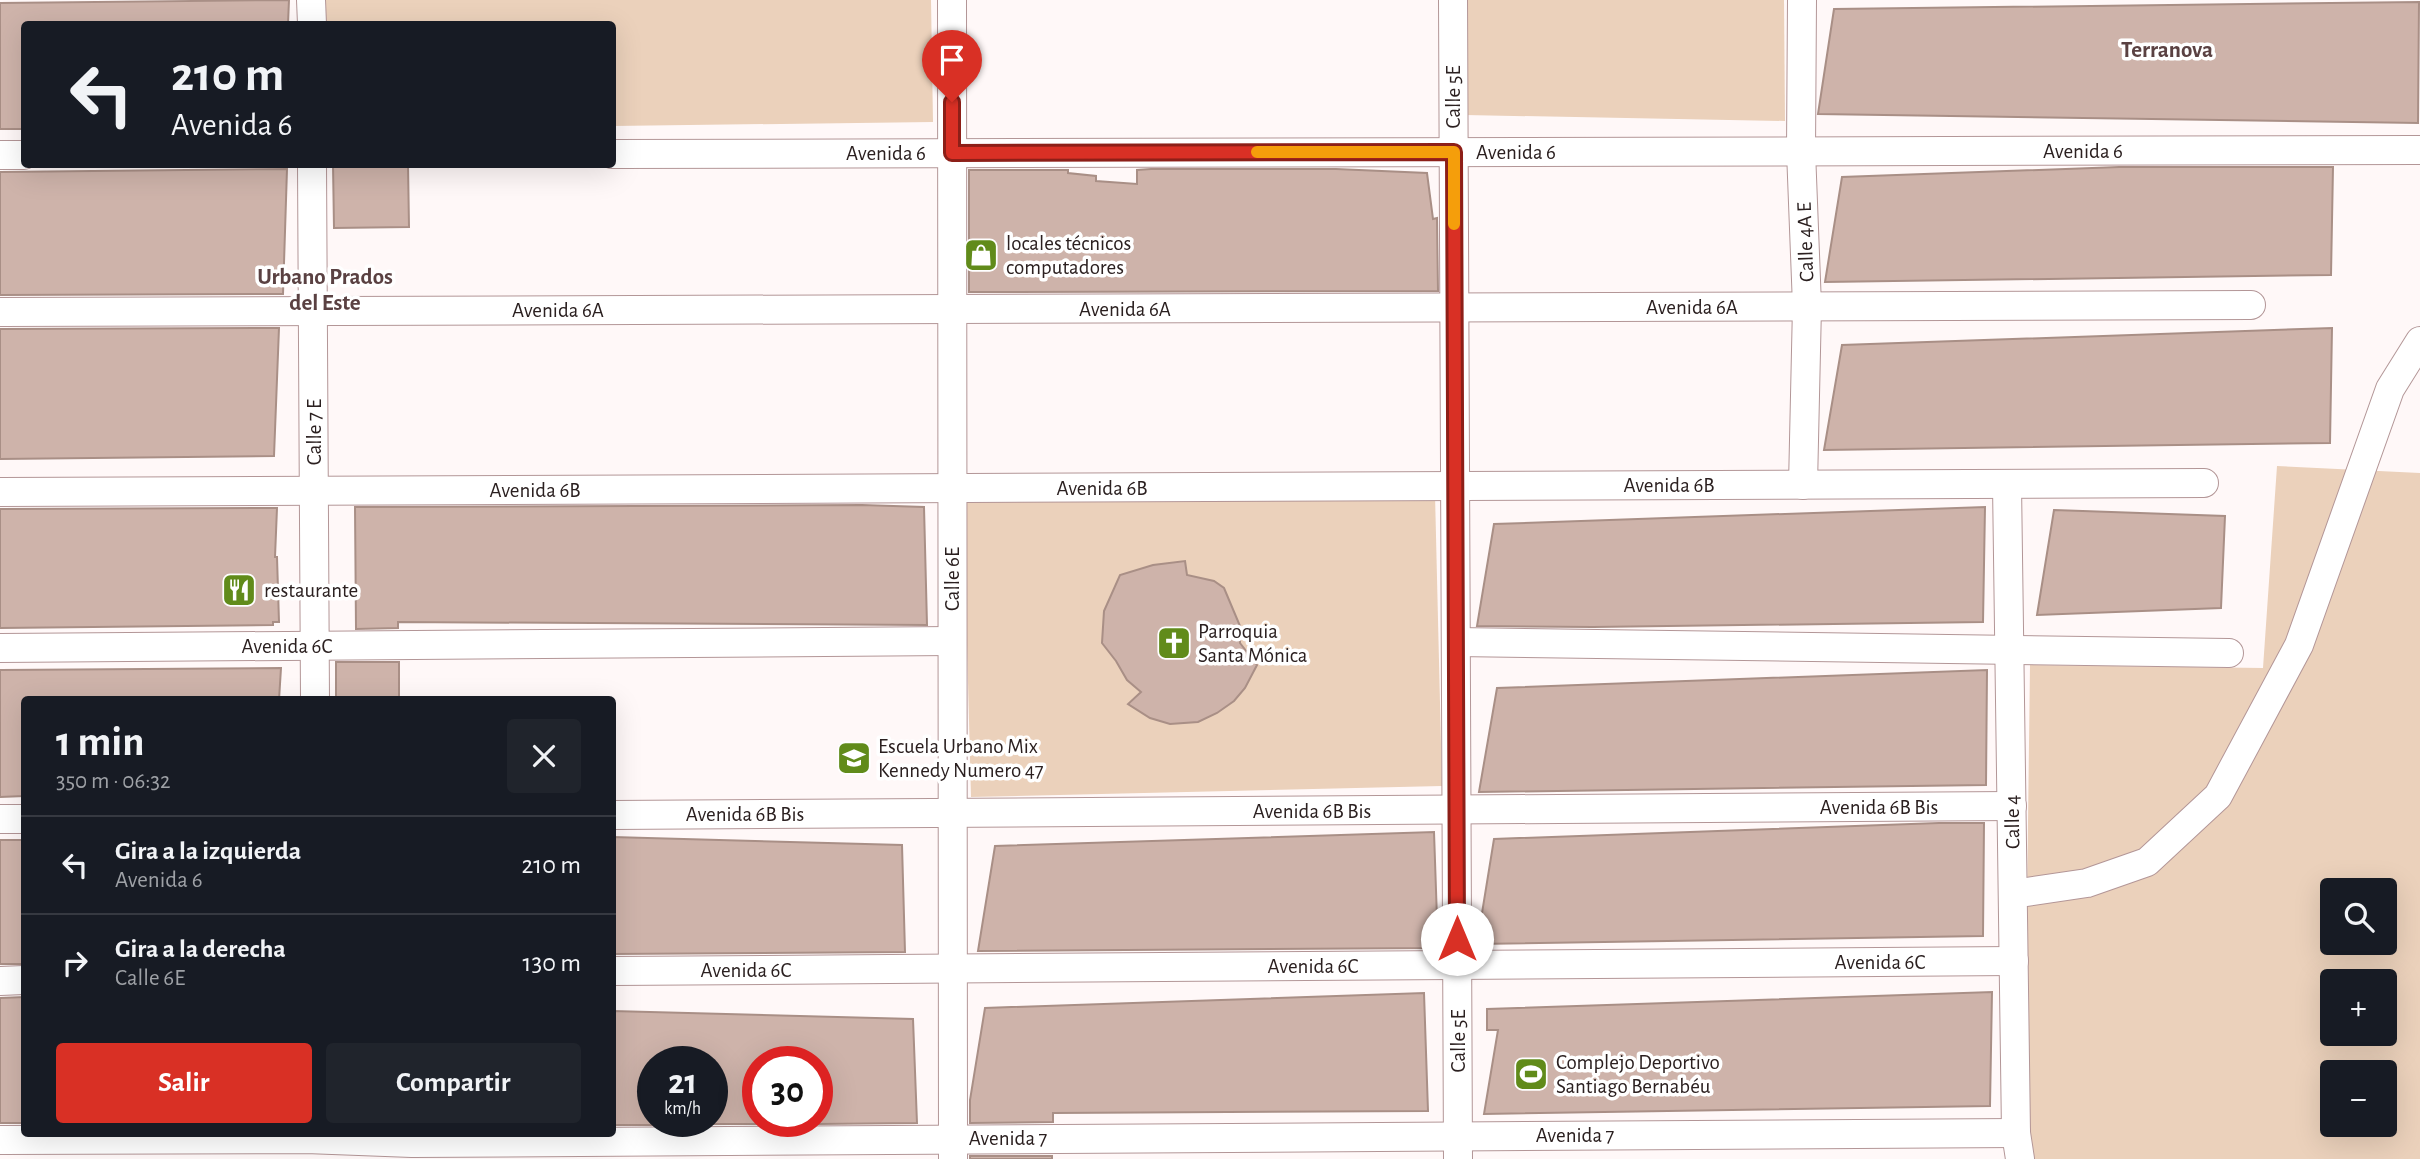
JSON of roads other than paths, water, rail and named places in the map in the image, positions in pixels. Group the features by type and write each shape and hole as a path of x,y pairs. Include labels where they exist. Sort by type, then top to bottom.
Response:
{"street":[{"path":"312,0 312,21"},
{"name":"Calle 6E","path":"952,0 953,1149"},
{"name":"Calle 5E","path":"1453,0 1458,1147"},
{"name":"Calle 4A E","path":"1802,0 1801,151 1807,306 1803,485"},
{"name":"Avenida 6","path":"616,154 2420,150"},
{"path":"0,155 21,155"},
{"name":"Calle 7 E","path":"312,168 315,696"},
{"name":"Avenida 6A","path":"0,312 2251,305"},
{"path":"2013,894 2087,883 2147,862 2218,796 2299,645 2390,389 2420,341"},
{"name":"Avenida 6B","path":"0,492 2204,483"},
{"name":"Calle 4","path":"2007,485 2018,1146"},
{"name":"Avenida 6C","path":"0,648 953,641"},
{"path":"1456,642 2229,653"},
{"name":"Avenida 6B Bis","path":"616,815 2012,806"},
{"path":"0,819 21,819"},
{"name":"Avenida 6C","path":"616,971 2014,961"},
{"path":"0,981 21,981"},
{"name":"Avenida 7","path":"0,1140 953,1149 2018,1146"}],"place":[{"name":"locales técnicos computadores","path":"981,255"},
{"name":"restaurante","path":"239,590"},
{"name":"Parroquia Santa Mónica","path":"1174,643"},
{"name":"Escuela Urbano Mix Kennedy Numero 47","path":"854,758"},
{"name":"Complejo Deportivo Santiago Bernabéu","path":"1531,1074"}],"district":[{"name":"Terranova","path":"2167,49"},
{"name":"Urbano Prados del Este","path":"325,289"}]}
